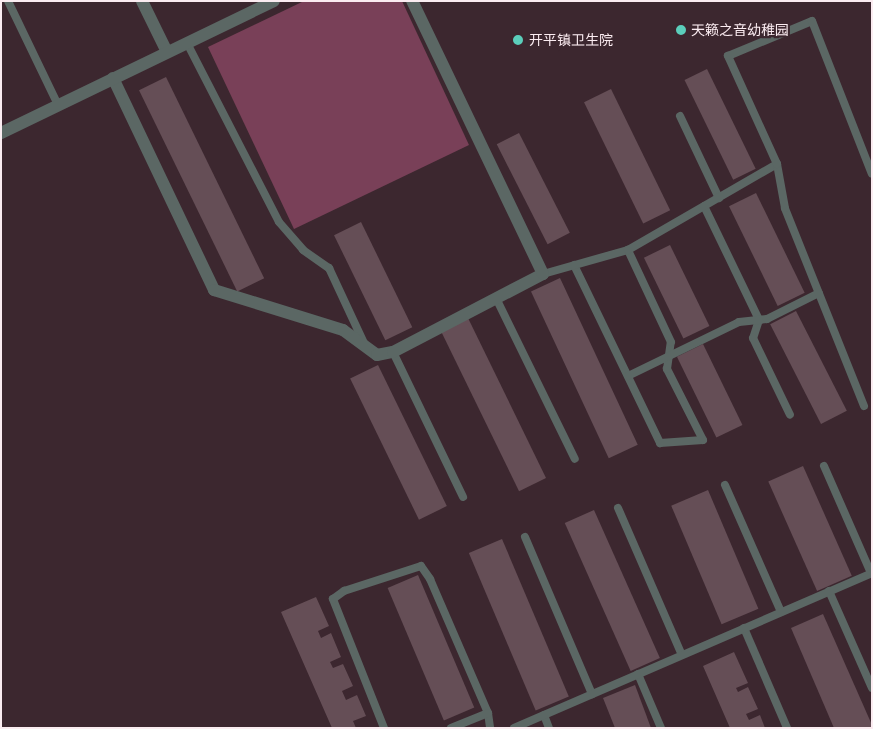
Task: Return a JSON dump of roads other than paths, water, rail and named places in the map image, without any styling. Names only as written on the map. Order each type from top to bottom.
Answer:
[{"type":"street","points":[[142,1],[167,52]]},
{"type":"street","points":[[1,133],[274,1]]},
{"type":"street","points":[[113,78],[214,290],[343,330],[377,355],[393,352],[543,274],[412,1]]},
{"type":"lane","points":[[8,1],[58,105]]},
{"type":"lane","points":[[864,406],[785,208],[777,164],[728,56],[812,21],[872,174]]},
{"type":"lane","points":[[187,43],[279,222],[303,250],[328,268],[368,350]]},
{"type":"lane","points":[[680,116],[719,198]]},
{"type":"lane","points":[[543,274],[628,250],[777,164]]},
{"type":"lane","points":[[704,206],[759,320],[752,338],[790,415]]},
{"type":"lane","points":[[574,265],[660,444],[703,440],[667,369],[671,342],[628,250]]},
{"type":"lane","points":[[628,376],[739,322],[767,319],[819,293]]},
{"type":"lane","points":[[496,298],[575,459]]},
{"type":"lane","points":[[393,352],[463,497]]},
{"type":"lane","points":[[514,728],[872,573],[824,466]]},
{"type":"lane","points":[[725,485],[780,612]]},
{"type":"lane","points":[[618,508],[682,655]]},
{"type":"lane","points":[[525,537],[592,694]]},
{"type":"lane","points":[[384,728],[333,599],[344,591],[421,566],[430,579],[488,713],[490,728]]},
{"type":"lane","points":[[829,591],[872,688]]},
{"type":"lane","points":[[744,628],[787,728]]},
{"type":"lane","points":[[638,674],[661,728]]},
{"type":"lane","points":[[451,728],[488,713]]},
{"type":"lane","points":[[544,715],[549,728]]},
{"type":"place","name":"天籁之音幼稚园","points":[[681,30]]},
{"type":"place","name":"开平镇卫生院","points":[[518,40]]}]
